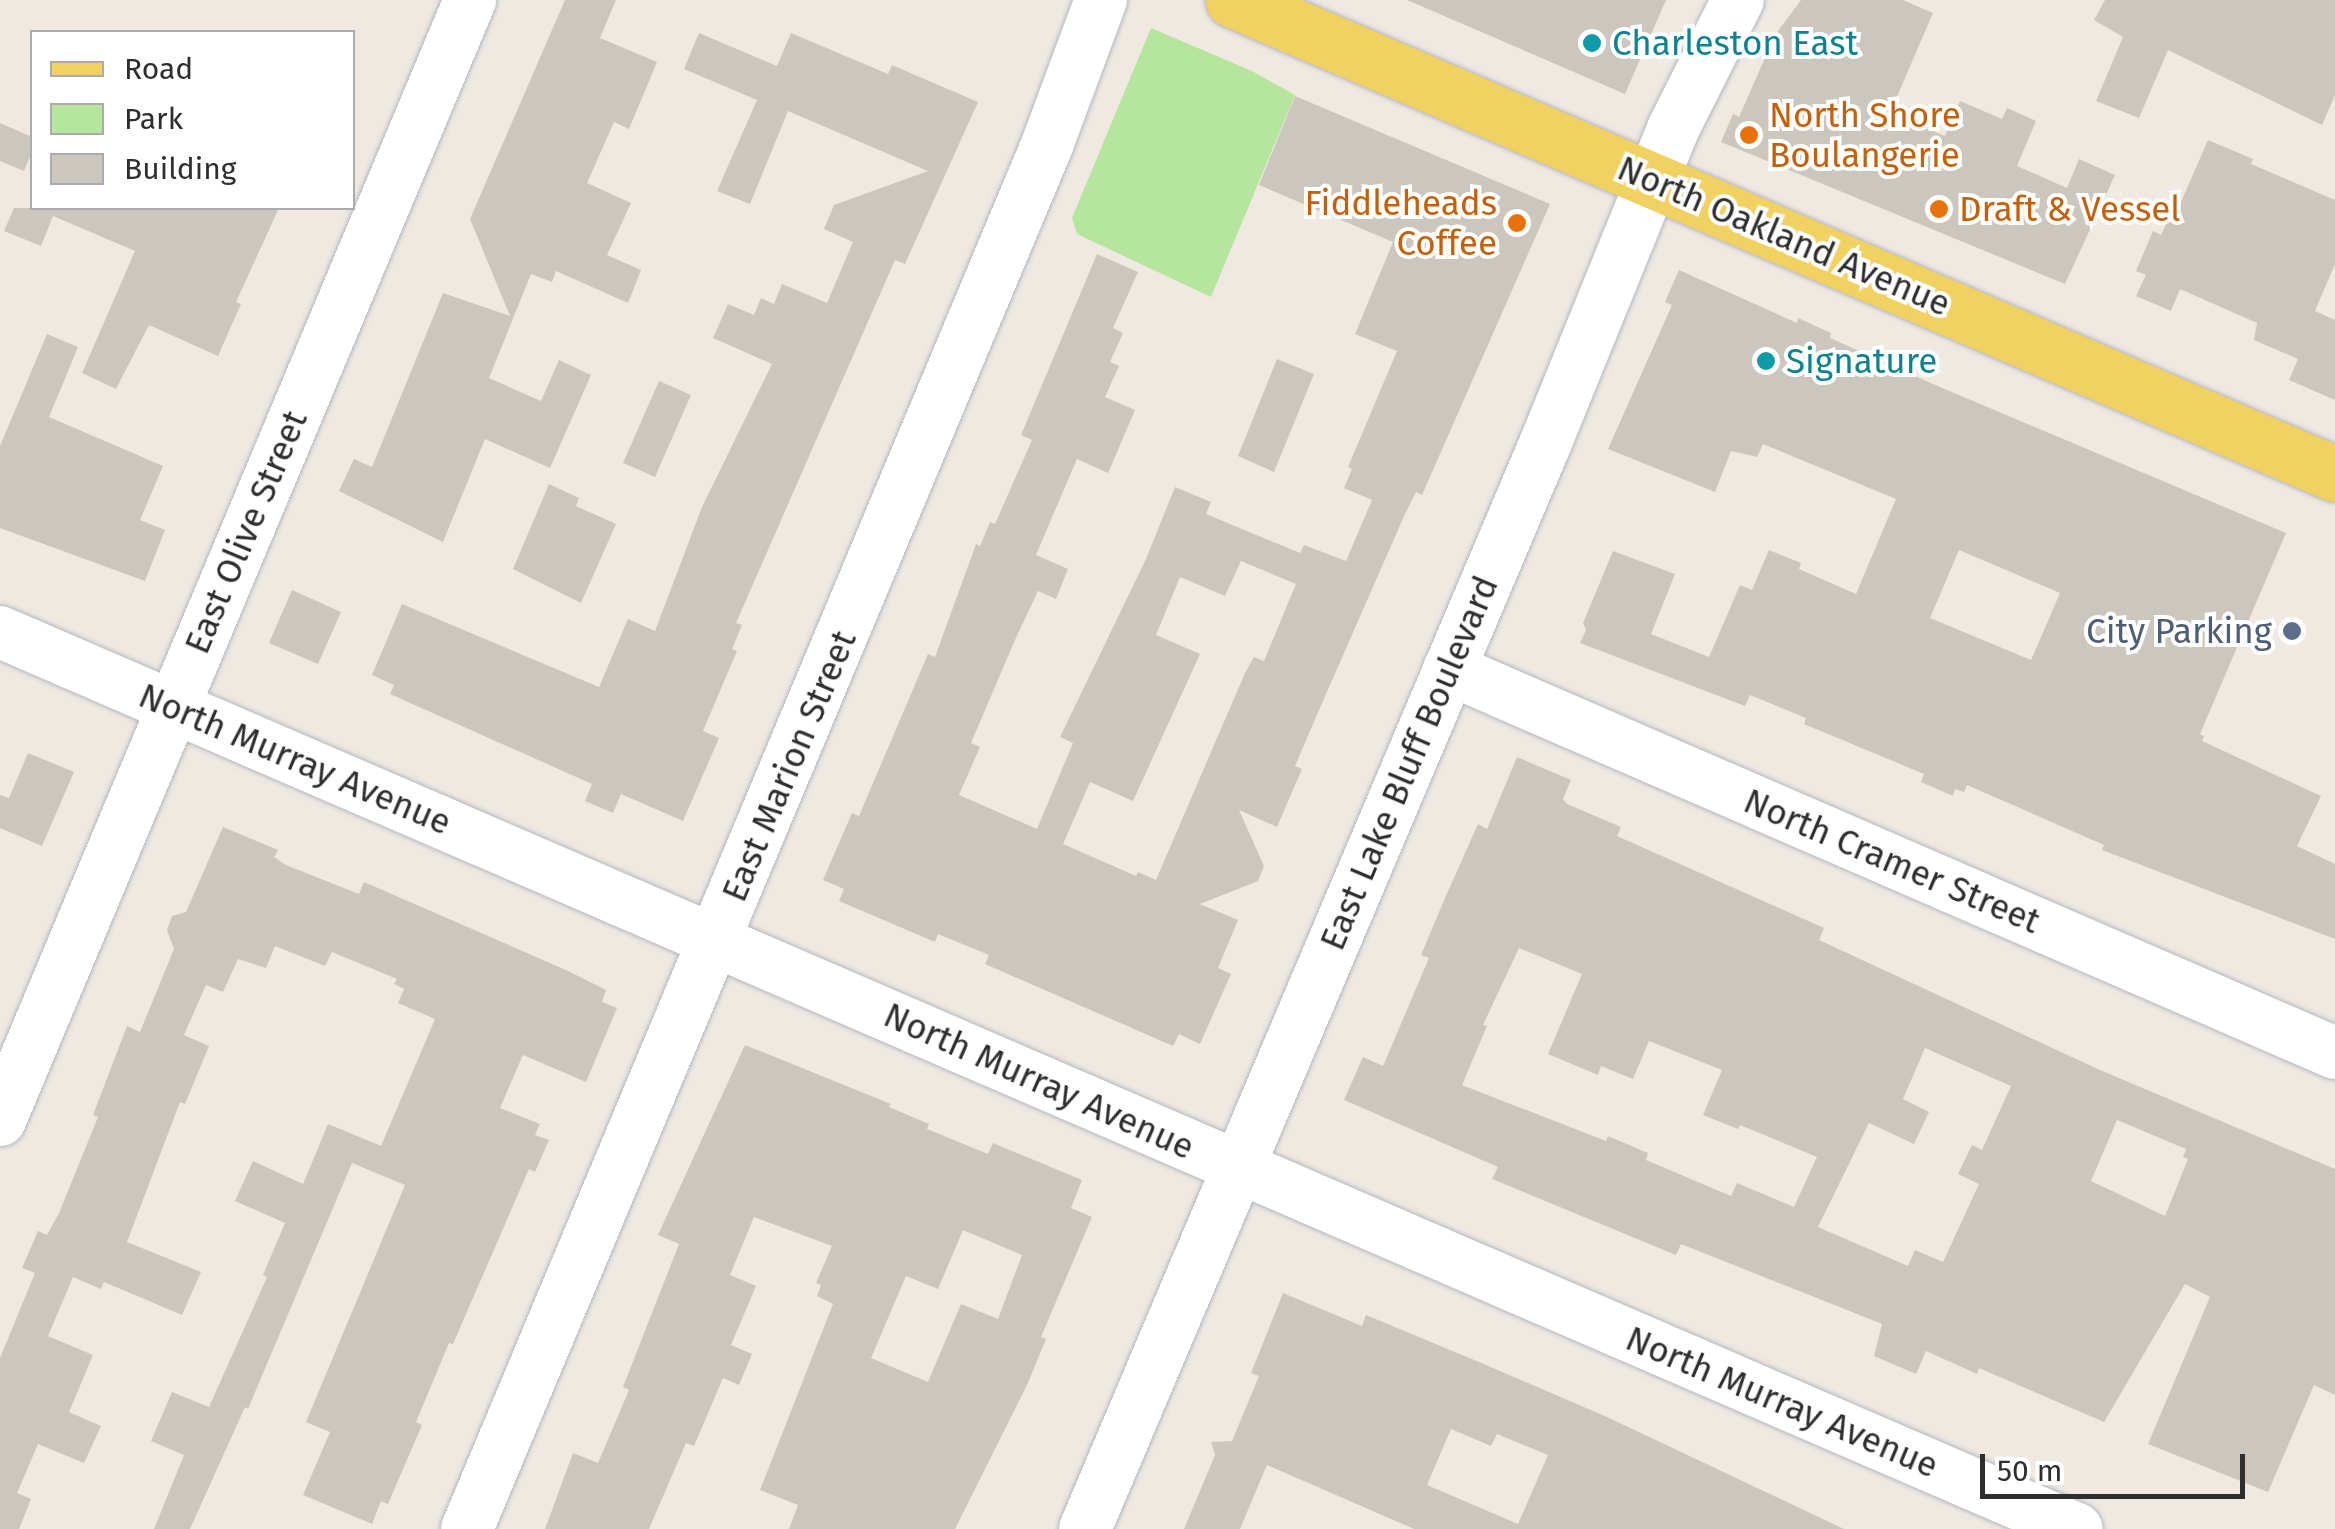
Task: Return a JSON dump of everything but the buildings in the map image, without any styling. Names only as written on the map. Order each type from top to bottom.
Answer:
[{"type":"main road","name":"North Oakland Avenue","points":[[1233,0],[2335,474]]},
{"type":"street","name":"East Olive Street","points":[[0,1120],[470,0]]},
{"type":"street","name":"East Marion Street","points":[[467,1529],[1047,145],[1101,0]]},
{"type":"street","name":"East Lake Bluff Boulevard","points":[[1085,1529],[1652,178],[1738,0]]},
{"type":"street","name":"North Murray Avenue","points":[[0,632],[2077,1529]]},
{"type":"street","name":"North Cramer Street","points":[[1449,669],[2335,1053]]},
{"type":"green space","points":[[1151,28],[1252,71],[1295,95],[1211,297],[1077,234],[1072,218]]},
{"type":"place","name":"Charleston East","points":[[1592,43]]},
{"type":"place","name":"North Shore Boulangerie","points":[[1749,135]]},
{"type":"place","name":"Draft & Vessel","points":[[1939,209]]},
{"type":"place","name":"Fiddleheads Coffee","points":[[1517,223]]},
{"type":"place","name":"Signature","points":[[1766,361]]},
{"type":"place","name":"City Parking","points":[[2292,631]]}]
